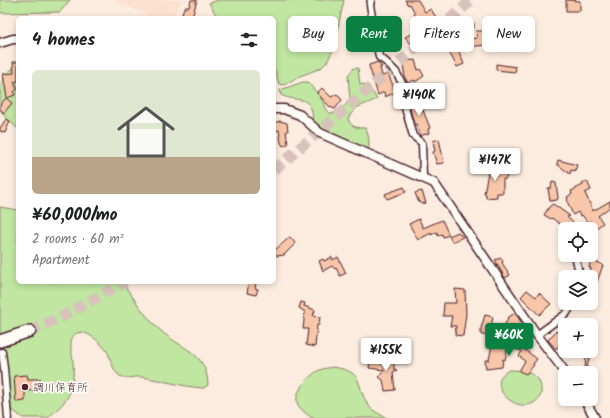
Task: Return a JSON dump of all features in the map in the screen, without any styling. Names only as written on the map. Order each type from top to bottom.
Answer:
[{"type":"highway","points":[[0,336],[29,328],[0,341]]},
{"type":"street","points":[[371,0],[370,5],[379,57],[396,72],[403,85],[402,97],[413,136],[422,143],[423,177]]},
{"type":"street","points":[[0,43],[16,39]]},
{"type":"street","points":[[276,109],[284,109],[300,115],[320,133],[434,183],[537,334],[561,366]]},
{"type":"street","points":[[537,334],[567,313],[569,310]]},
{"type":"street","points":[[2,352],[8,418]]},
{"type":"street","points":[[588,406],[594,418]]},
{"type":"shaded area","points":[[114,0],[182,0],[172,16],[147,15]]},
{"type":"green space","points":[[0,0],[70,0],[60,12],[0,13]]},
{"type":"green space","points":[[219,0],[344,0],[338,27],[338,16],[288,16],[288,52],[332,52],[327,62],[321,68],[300,76],[284,85],[279,84],[276,73],[276,16],[217,16],[209,3]]},
{"type":"green space","points":[[16,67],[16,127],[3,114],[0,104],[3,80],[7,73]]},
{"type":"green space","points":[[354,68],[358,68],[360,84],[368,85],[377,99],[356,108],[348,118],[350,123],[354,126],[365,128],[369,139],[368,150],[332,140],[313,122],[310,106],[307,103],[281,95],[280,90],[303,82],[308,82],[322,100],[326,110],[333,113],[340,110],[350,100],[348,75]]},
{"type":"green space","points":[[0,207],[16,210],[16,284],[123,284],[155,325],[198,358],[203,365],[208,385],[204,388],[141,377],[128,378],[120,376],[112,366],[108,353],[97,340],[86,333],[80,332],[72,338],[71,341],[73,381],[67,398],[48,418],[23,418],[11,409],[4,390],[6,365],[0,343]]},
{"type":"green space","points":[[333,367],[351,372],[358,380],[369,406],[387,418],[312,418],[302,410],[298,405],[297,400],[303,384],[316,372]]},
{"type":"green space","points":[[510,370],[526,372],[538,379],[541,393],[540,397],[535,402],[527,405],[518,404],[510,401],[504,395],[500,388],[499,381],[502,375]]},
{"type":"building","points":[[191,0],[197,0],[193,16],[182,16],[185,7],[189,7]]},
{"type":"building","points":[[405,0],[418,0],[425,12],[431,9],[435,16],[415,16],[410,4],[408,5]]},
{"type":"building","points":[[566,0],[580,1],[580,11],[566,11]]},
{"type":"building","points":[[476,31],[482,31],[482,45],[474,46],[474,38],[477,38]]},
{"type":"building","points":[[410,34],[410,43],[405,37]]},
{"type":"building","points":[[449,52],[459,52],[464,64],[457,67]]},
{"type":"building","points":[[415,60],[418,70],[420,69],[424,76],[415,82],[414,80],[408,83],[405,78],[403,64],[406,61]]},
{"type":"building","points":[[13,62],[16,62],[16,82],[14,82],[16,87],[14,92],[15,95],[7,98],[3,74],[14,73]]},
{"type":"building","points":[[378,62],[382,67],[380,67],[382,76],[388,74],[396,92],[385,97],[384,92],[378,95],[369,66]]},
{"type":"building","points":[[496,64],[516,67],[515,72],[496,70]]},
{"type":"building","points":[[322,88],[331,97],[337,94],[342,100],[335,109],[330,107],[317,93]]},
{"type":"building","points":[[411,94],[413,103],[417,101],[419,106],[421,105],[430,128],[428,129],[429,133],[420,136],[416,124],[414,124],[407,97],[407,95]]},
{"type":"building","points":[[6,98],[12,103],[4,113],[0,109],[0,105]]},
{"type":"building","points":[[6,119],[10,121],[5,133],[0,131],[0,128]]},
{"type":"building","points":[[280,121],[287,123],[288,131],[286,132],[288,144],[283,146],[281,143],[279,130],[276,131],[276,122]]},
{"type":"building","points":[[439,139],[444,163],[437,164],[433,152],[435,151],[433,141]]},
{"type":"building","points":[[558,160],[577,165],[575,171],[571,170],[570,174],[557,164]]},
{"type":"building","points":[[489,166],[508,170],[506,179],[503,179],[503,193],[497,193],[497,197],[486,198],[486,194],[484,194]]},
{"type":"building","points":[[587,181],[591,190],[585,193],[593,211],[610,201],[610,207],[598,216],[603,223],[598,227],[598,222],[587,222],[582,215],[580,216],[578,212],[573,215],[567,201],[567,197],[572,194],[571,191],[583,185],[582,183]]},
{"type":"building","points":[[552,182],[556,183],[558,198],[557,200],[550,201],[548,188],[551,188]]},
{"type":"building","points":[[404,187],[406,192],[387,199],[385,194]]},
{"type":"building","points":[[422,191],[426,203],[421,204],[421,202],[419,203],[415,193]]},
{"type":"building","points":[[553,204],[570,216],[567,217],[573,222],[558,223],[552,218],[551,219],[544,215]]},
{"type":"building","points":[[419,219],[423,228],[442,220],[449,235],[443,237],[442,234],[438,236],[437,232],[431,235],[431,233],[418,240],[409,224]]},
{"type":"building","points":[[458,232],[463,237],[452,242],[449,236]]},
{"type":"building","points":[[290,237],[295,243],[284,255],[277,256],[276,249]]},
{"type":"building","points":[[332,257],[333,260],[338,257],[346,273],[340,276],[336,268],[335,269],[332,266],[323,271],[319,261],[323,259],[324,261]]},
{"type":"building","points":[[501,258],[502,263],[510,275],[505,278],[495,260]]},
{"type":"building","points":[[590,262],[597,262],[603,265],[598,279],[598,270],[591,270],[591,268],[589,268]]},
{"type":"building","points":[[249,284],[256,284],[255,288],[258,289],[256,295],[247,293]]},
{"type":"building","points":[[455,289],[465,290],[466,314],[463,336],[455,335],[456,326],[450,326],[452,316],[443,316],[444,303],[456,303]]},
{"type":"building","points":[[527,290],[536,297],[539,293],[551,304],[539,315],[521,297]]},
{"type":"building","points":[[301,302],[305,303],[304,306],[315,310],[313,316],[320,317],[319,325],[317,325],[315,347],[306,345],[308,329],[303,329],[305,312],[299,308]]},
{"type":"building","points":[[515,313],[526,329],[520,334],[516,334],[513,330],[511,332],[505,323],[508,320],[507,318]]},
{"type":"building","points":[[485,315],[493,317],[491,335],[481,335],[481,328]]},
{"type":"building","points":[[556,331],[558,333],[558,347],[556,349],[548,340]]},
{"type":"building","points":[[502,342],[516,345],[513,342],[520,343],[520,346],[537,359],[526,374],[519,371],[525,361],[519,356],[522,351],[508,347],[505,360],[503,359],[502,367],[486,369],[485,360],[489,360],[492,345],[503,347],[501,346]]},
{"type":"building","points":[[387,356],[394,356],[394,369],[397,370],[393,372],[395,390],[385,391],[383,380],[379,377],[384,370],[369,368],[370,361],[377,361],[386,366]]},
{"type":"building","points":[[586,358],[589,358],[587,366],[585,366]]},
{"type":"building","points":[[27,375],[28,379],[41,379],[42,389],[25,391],[25,401],[16,402],[14,376]]},
{"type":"tunnel","points":[[276,168],[472,0]]},
{"type":"tunnel","points":[[30,331],[63,316],[121,284]]},
{"type":"place","name":"調川保育所","points":[[25,387]]}]
